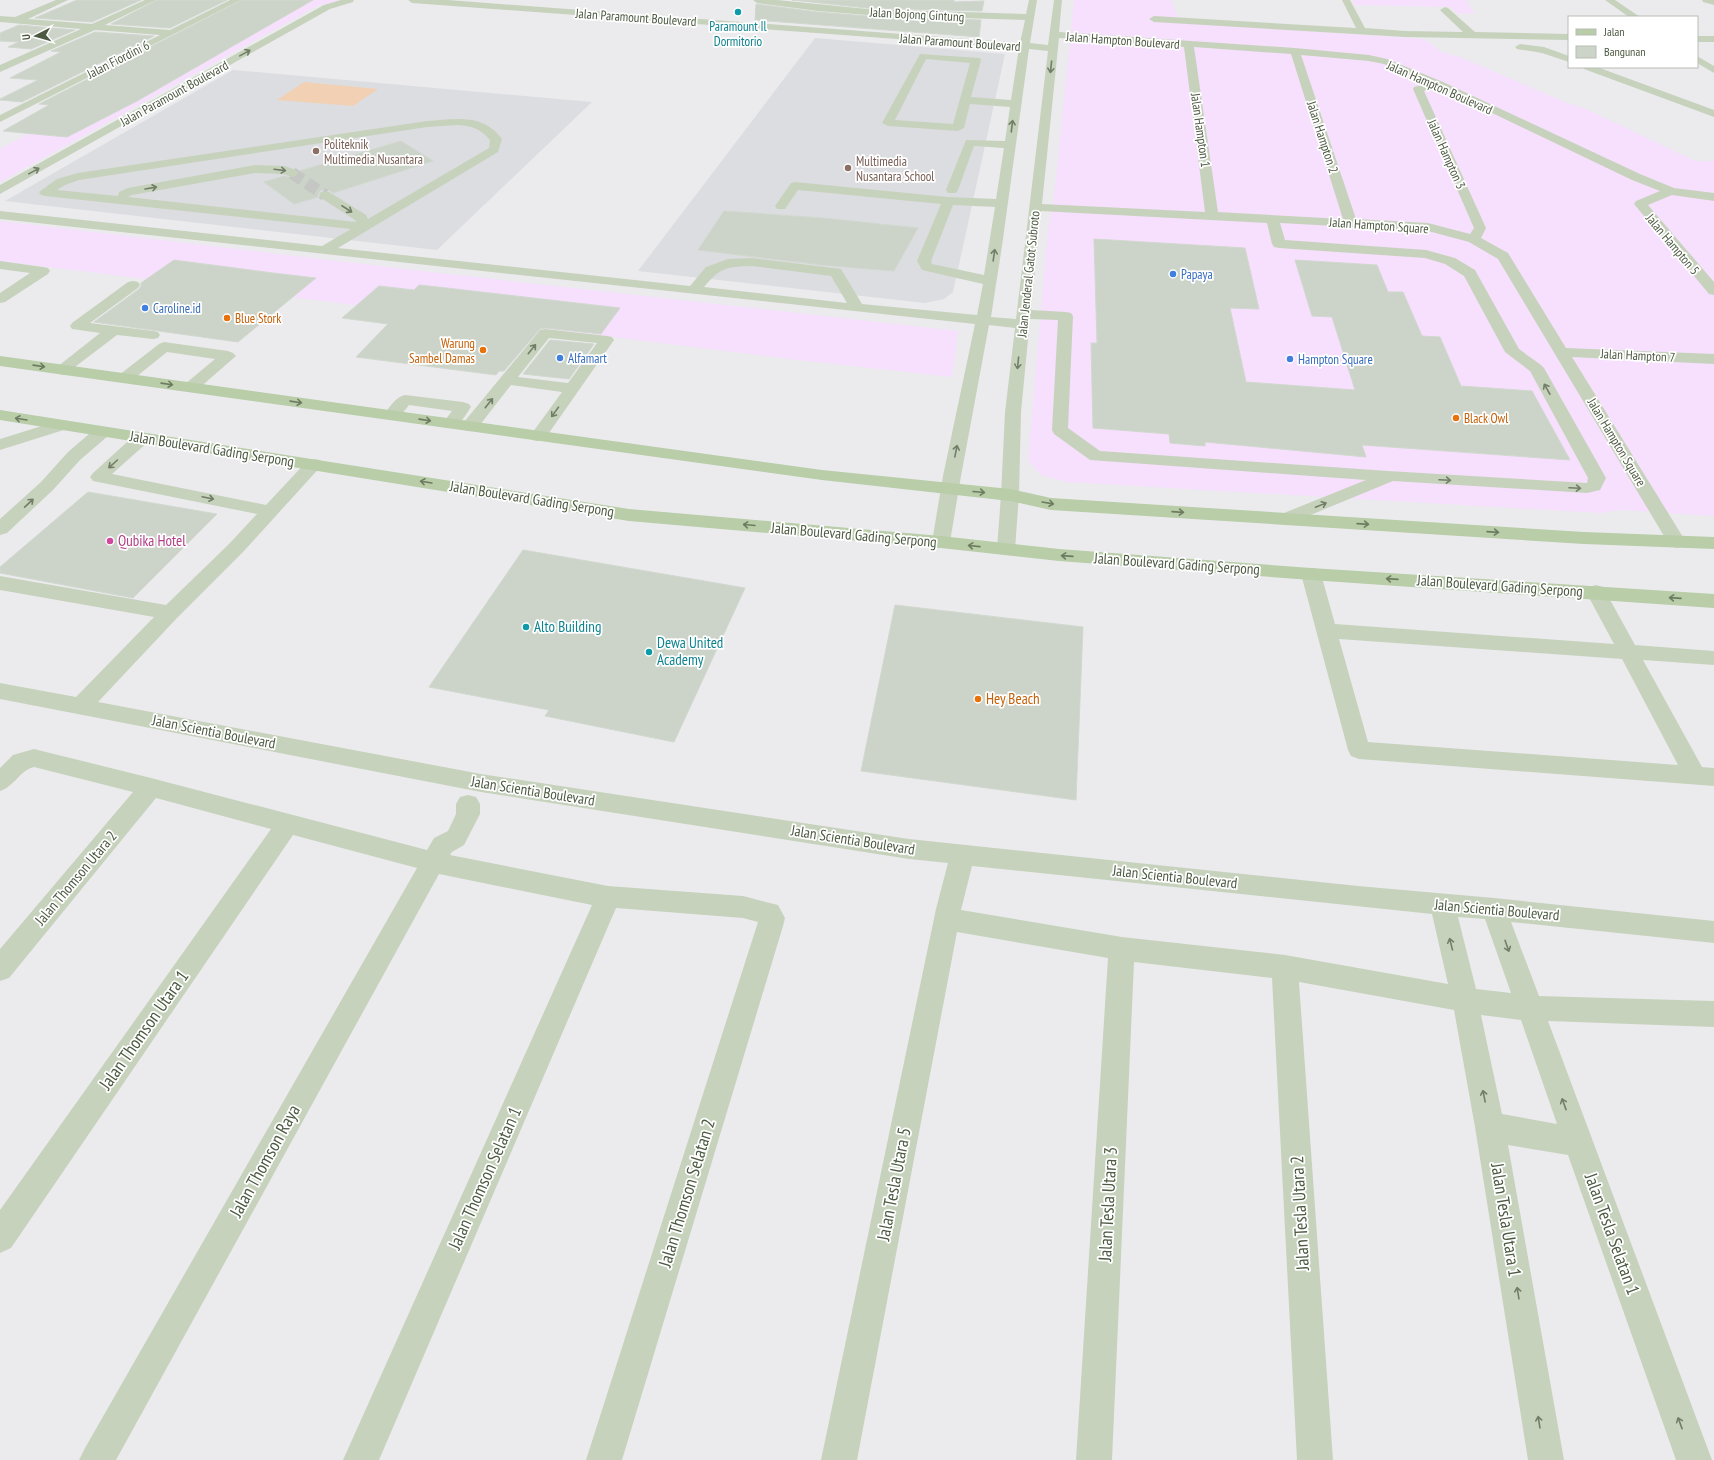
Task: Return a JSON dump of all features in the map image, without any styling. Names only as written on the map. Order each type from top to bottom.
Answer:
[{"type":"main road","points":[[0,361],[822,475],[1010,495],[1051,504],[1584,538],[1714,543]]},
{"type":"main road","name":"Jalan Boulevard Gading Serpong","points":[[0,416],[314,464],[629,515],[941,542],[1059,555],[1311,574],[1714,601]]},
{"type":"street","points":[[0,27],[64,0]]},
{"type":"street","points":[[0,69],[152,0]]},
{"type":"street","name":"Jalan Fiordini 6","points":[[0,119],[237,0]]},
{"type":"street","name":"Jalan Paramount Boulevard","points":[[0,190],[327,7],[350,0]]},
{"type":"street","name":"Jalan Paramount Boulevard","points":[[412,0],[1026,47],[1053,42]]},
{"type":"street","points":[[483,0],[945,34],[960,36],[975,43]]},
{"type":"street","name":"Jalan Bojong Gintung","points":[[757,0],[825,9],[971,16],[1030,17]]},
{"type":"street","points":[[801,0],[910,7],[926,6]]},
{"type":"street","points":[[941,542],[949,489],[990,281],[1015,104],[1033,0]]},
{"type":"street","name":"Jalan Jenderal Gatot Subroto","points":[[1006,549],[1010,495],[1013,412],[1058,0]]},
{"type":"street","points":[[1346,0],[1362,31]]},
{"type":"street","points":[[1609,0],[1633,16]]},
{"type":"street","points":[[1706,0],[1714,2]]},
{"type":"street","points":[[968,6],[971,16]]},
{"type":"street","points":[[1152,6],[1155,31],[1362,31],[1471,40],[1568,37]]},
{"type":"street","points":[[1445,10],[1471,40],[1496,46]]},
{"type":"street","points":[[0,19],[189,35]]},
{"type":"street","name":"Jalan Hampton Boulevard","points":[[1053,42],[1155,31],[1189,44],[1295,51],[1369,58],[1387,62],[1439,84],[1636,177],[1671,191],[1714,197]]},
{"type":"street","points":[[1698,39],[1714,40]]},
{"type":"street","name":"Jalan Hampton 1","points":[[1189,44],[1212,216]]},
{"type":"street","points":[[1510,46],[1544,50],[1568,59]]},
{"type":"street","name":"Jalan Hampton 2","points":[[1295,51],[1351,223]]},
{"type":"street","points":[[923,56],[976,60],[966,100],[958,128],[888,123],[923,56]]},
{"type":"street","points":[[1698,60],[1714,70]]},
{"type":"street","points":[[1591,68],[1714,114]]},
{"type":"street","name":"Jalan Hampton 3","points":[[1439,84],[1418,89],[1480,228],[1474,239]]},
{"type":"street","points":[[966,100],[1015,104]]},
{"type":"street","points":[[325,250],[364,227],[494,150],[496,139],[486,129],[472,124],[452,122],[427,124],[78,177],[61,182],[45,192],[364,227]]},
{"type":"street","points":[[990,281],[927,267],[924,261],[970,142],[1010,145]]},
{"type":"street","points":[[115,200],[128,192],[255,169],[280,170],[292,173]]},
{"type":"street","points":[[781,206],[795,186],[950,196],[1001,203]]},
{"type":"street","name":"Jalan Hampton 5","points":[[1671,191],[1640,204],[1714,291]]},
{"type":"street","points":[[325,195],[361,218],[364,227]]},
{"type":"street","name":"Jalan Hampton Square","points":[[1036,207],[1428,227],[1474,239],[1503,256],[1677,542]]},
{"type":"street","points":[[0,215],[857,308],[982,320],[1066,316],[1060,430],[1096,456],[1587,488],[1594,486],[1597,478],[1536,368],[1512,352],[1470,273],[1450,261],[1426,254],[1279,244],[1272,219]]},
{"type":"street","points":[[694,290],[710,270],[728,263],[752,262],[836,272],[857,308]]},
{"type":"street","points":[[0,265],[43,271],[0,299]]},
{"type":"street","points":[[133,285],[78,326],[153,335]]},
{"type":"street","points":[[62,370],[114,330]]},
{"type":"street","points":[[470,426],[545,333],[607,340],[538,436]]},
{"type":"street","points":[[125,378],[164,347],[228,356],[191,387]]},
{"type":"street","name":"Jalan Hampton 7","points":[[1561,352],[1714,358]]},
{"type":"street","points":[[507,380],[572,388]]},
{"type":"street","points":[[0,446],[61,425]]},
{"type":"street","points":[[0,529],[47,486],[74,456],[102,432]]},
{"type":"street","points":[[142,438],[99,477],[270,511]]},
{"type":"street","points":[[81,706],[236,548],[314,464]]},
{"type":"street","points":[[1285,519],[1391,476]]},
{"type":"street","points":[[1311,574],[1359,750],[1704,776]]},
{"type":"street","points":[[0,582],[170,614]]},
{"type":"street","points":[[1596,592],[1629,652],[1704,776]]},
{"type":"street","points":[[1326,631],[1714,658]]},
{"type":"street","name":"Jalan Scientia Boulevard","points":[[0,692],[81,706],[481,783],[909,849],[1714,932]]},
{"type":"street","points":[[0,782],[16,764],[28,758],[34,758],[288,823],[438,854],[608,897]]},
{"type":"street","points":[[438,854],[456,838],[468,814],[468,804],[481,783]]},
{"type":"street","name":"Jalan Thomson Utara 2","points":[[0,969],[151,787]]},
{"type":"street","name":"Jalan Thomson Utara 1","points":[[0,1237],[288,823]]},
{"type":"street","name":"Jalan Thomson Raya","points":[[97,1460],[438,854]]},
{"type":"street","name":"Jalan Tesla Utara 5","points":[[839,1460],[948,914],[962,855]]},
{"type":"street","name":"Jalan Thomson Selatan 2","points":[[604,1460],[772,918],[769,913],[743,907],[608,897]]},
{"type":"street","name":"Jalan Thomson Selatan 1","points":[[361,1460],[608,897]]},
{"type":"street","name":"Jalan Tesla Utara 1","points":[[1442,905],[1463,991],[1490,1127],[1546,1460]]},
{"type":"street","name":"Jalan Tesla Selatan 1","points":[[1494,909],[1694,1460]]},
{"type":"street","points":[[948,914],[1122,949],[1285,967],[1463,991],[1529,1008],[1714,1014]]},
{"type":"street","name":"Jalan Tesla Utara 3","points":[[1094,1460],[1122,949]]},
{"type":"street","name":"Jalan Tesla Utara 2","points":[[1285,967],[1315,1460]]},
{"type":"street","points":[[1490,1127],[1578,1142]]},
{"type":"shaded area","points":[[281,0],[340,0],[317,6],[0,182],[0,149]]},
{"type":"shaded area","points":[[1074,0],[1171,0],[1178,18],[1175,22],[1424,39],[1442,52],[1460,57],[1567,103],[1584,108],[1695,161],[1714,161],[1714,516],[1620,510],[1601,513],[1067,482],[1041,475],[1028,460],[1048,230],[1054,197]]},
{"type":"shaded area","points":[[1353,0],[1466,0],[1475,14],[1456,13],[1451,7],[1354,5]]},
{"type":"shaded area","name":"Multimedia Nusantara School","points":[[815,38],[1005,54],[953,292],[944,299],[925,303],[638,271]]},
{"type":"shaded area","name":"Politeknik Multimedia Nusantara","points":[[233,70],[592,102],[437,250],[5,201]]},
{"type":"shaded area","points":[[304,82],[378,89],[353,106],[277,100]]},
{"type":"shaded area","points":[[0,221],[422,271],[958,331],[952,377],[798,360],[0,261]]},
{"type":"building","points":[[77,0],[141,0],[92,22],[35,18]]},
{"type":"building","points":[[157,0],[227,0],[170,28],[111,24]]},
{"type":"building","points":[[242,0],[313,0],[137,101],[67,137],[3,131],[49,105],[39,104]]},
{"type":"building","points":[[792,0],[984,1],[982,11],[867,8]]},
{"type":"building","points":[[756,4],[818,12],[867,16],[981,20],[979,37],[755,20]]},
{"type":"building","points":[[19,25],[75,30],[31,49],[8,47],[19,42],[0,41],[0,33]]},
{"type":"building","points":[[95,32],[154,36],[22,102],[0,100],[38,80],[10,78],[61,52],[51,51]]},
{"type":"building","points":[[401,141],[433,161],[333,193],[329,190],[321,190],[318,197],[294,204],[264,182],[284,176],[292,178],[296,177],[299,174],[299,171]]},
{"type":"building","points":[[724,211],[822,218],[918,228],[894,271],[822,265],[698,250]]},
{"type":"building","points":[[1094,239],[1245,248],[1259,309],[1230,308],[1246,382],[1355,390],[1332,317],[1312,316],[1295,260],[1377,265],[1388,292],[1403,292],[1422,336],[1440,337],[1461,386],[1532,391],[1570,460],[1362,445],[1366,457],[1205,442],[1205,446],[1170,443],[1169,434],[1093,428],[1091,343],[1097,343]]},
{"type":"building","points":[[174,260],[316,278],[238,342],[94,322],[139,289],[141,283]]},
{"type":"building","points":[[419,285],[620,308],[601,334],[545,328],[540,329],[504,371],[499,371],[496,375],[356,357],[388,324],[342,318],[379,286],[414,290]]},
{"type":"building","name":"Alfamart","points":[[550,340],[594,344],[569,379],[523,374]]},
{"type":"building","name":"Qubika Hotel","points":[[88,492],[217,514],[133,598],[0,573],[0,567]]},
{"type":"building","points":[[523,550],[745,588],[674,742],[545,716],[549,710],[429,687]]},
{"type":"building","name":"Hey Beach","points":[[895,605],[1083,627],[1076,800],[861,771]]},
{"type":"tunnel","points":[[292,173],[325,195]]},
{"type":"place","name":"Paramount Il Dormitorio","points":[[738,12]]},
{"type":"place","name":"Politeknik Multimedia Nusantara","points":[[316,151]]},
{"type":"place","name":"Multimedia Nusantara School","points":[[848,168]]},
{"type":"place","name":"Papaya","points":[[1173,274]]},
{"type":"place","name":"Caroline.id","points":[[145,308]]},
{"type":"place","name":"Blue Stork","points":[[227,318]]},
{"type":"place","name":"Warung Sambel Damas","points":[[483,350]]},
{"type":"place","name":"Alfamart","points":[[560,358]]},
{"type":"place","name":"Hampton Square","points":[[1290,359]]},
{"type":"place","name":"Black Owl","points":[[1456,418]]},
{"type":"place","name":"Qubika Hotel","points":[[110,541]]},
{"type":"place","name":"Alto Building","points":[[526,627]]},
{"type":"place","name":"Dewa United Academy","points":[[649,652]]},
{"type":"place","name":"Hey Beach","points":[[978,699]]}]
